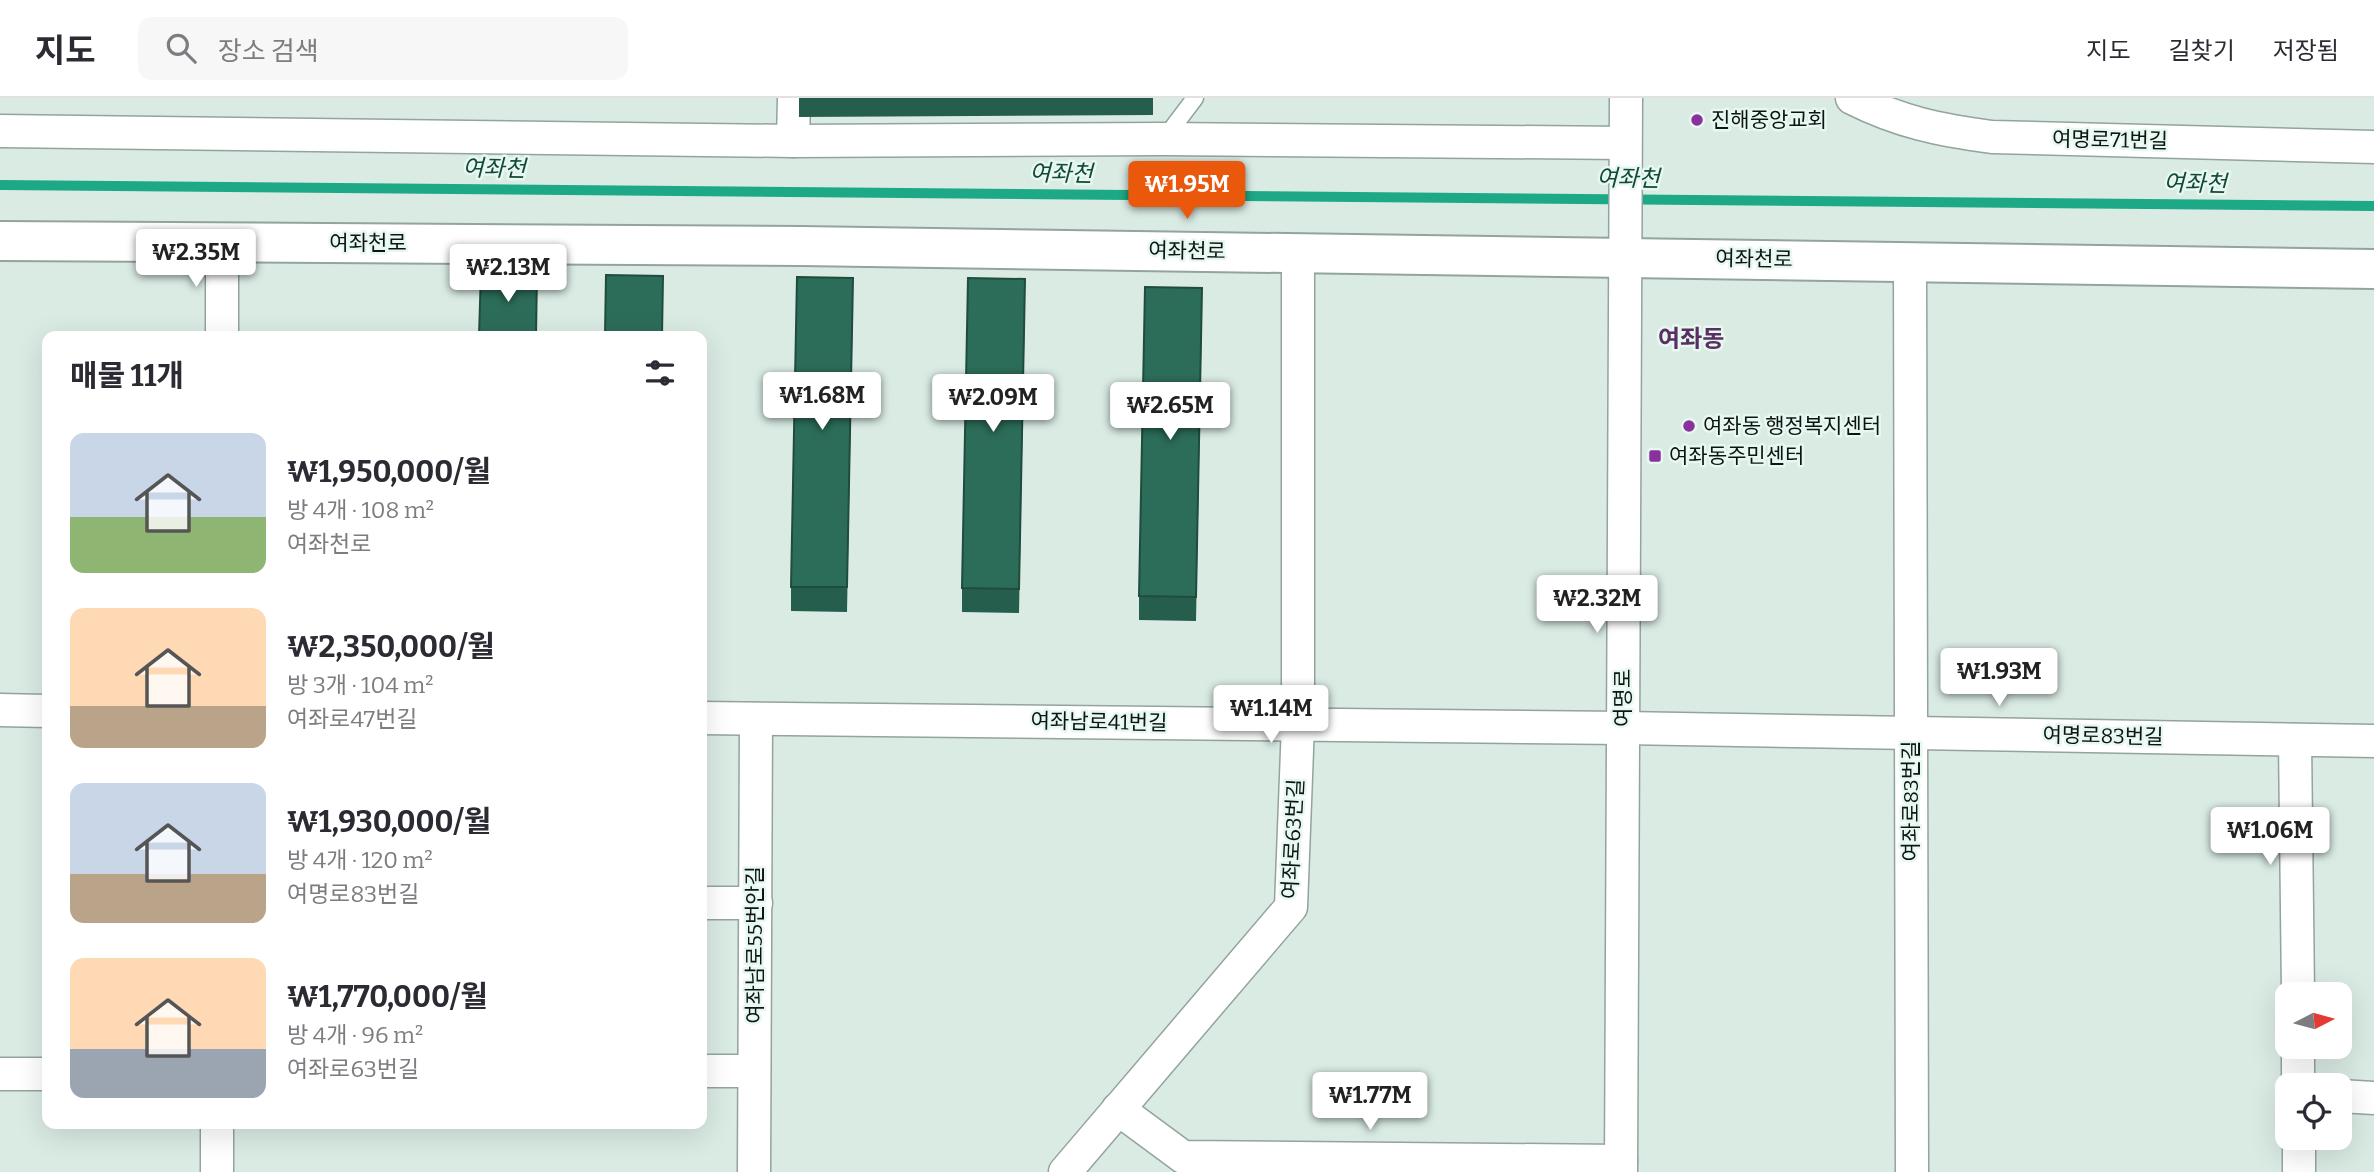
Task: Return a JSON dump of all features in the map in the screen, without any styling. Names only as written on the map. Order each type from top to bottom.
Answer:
[{"type":"street","points":[[793,141],[794,98]]},
{"type":"street","name":"여명로","points":[[1621,1167],[1626,98]]},
{"type":"street","name":"여명로71번길","points":[[1852,98],[1909,122],[1992,137],[2374,147]]},
{"type":"street","points":[[0,131],[793,141],[1164,139],[1625,143]]},
{"type":"street","name":"여좌천로","points":[[0,240],[787,246],[2374,269]]},
{"type":"street","points":[[222,242],[222,331]]},
{"type":"street","name":"여좌로63번길","points":[[1065,1172],[1291,906],[1298,724],[1298,253]]},
{"type":"street","name":"여좌로83번길","points":[[1910,261],[1912,1172]]},
{"type":"street","points":[[0,710],[42,711]]},
{"type":"street","name":"여좌남로41번길","points":[[707,718],[1623,728]]},
{"type":"street","name":"여좌남로55번안길","points":[[754,1172],[757,719]]},
{"type":"street","name":"여명로83번길","points":[[1623,728],[2374,741]]},
{"type":"street","points":[[2295,740],[2298,982]]},
{"type":"street","points":[[707,903],[756,903]]},
{"type":"street","points":[[707,1071],[754,1071]]},
{"type":"street","points":[[0,1074],[42,1074]]},
{"type":"street","points":[[2352,1097],[2374,1098]]},
{"type":"street","points":[[1118,1110],[1183,1157],[1621,1167]]},
{"type":"street","points":[[217,1172],[218,1129]]},
{"type":"street","points":[[2299,1150],[2299,1172]]},
{"type":"lane","points":[[1164,139],[1195,98]]},
{"type":"building","points":[[481,271],[537,273],[536,331],[479,331]]},
{"type":"building","points":[[606,275],[663,276],[662,331],[605,331]]},
{"type":"building","points":[[797,277],[853,278],[847,587],[791,587]]},
{"type":"building","points":[[968,278],[1025,279],[1019,589],[962,588]]},
{"type":"building","points":[[1145,287],[1202,288],[1196,597],[1139,596]]},
{"type":"waterway","name":"여좌천","points":[[0,185],[2374,206]]},
{"type":"place","name":"진해중앙교회","points":[[1697,120]]},
{"type":"place","name":"여좌동 행정복지센터","points":[[1689,426]]},
{"type":"place","name":"여좌동주민센터","points":[[1655,456]]},
{"type":"district","name":"여좌동","points":[[1691,339]]}]
